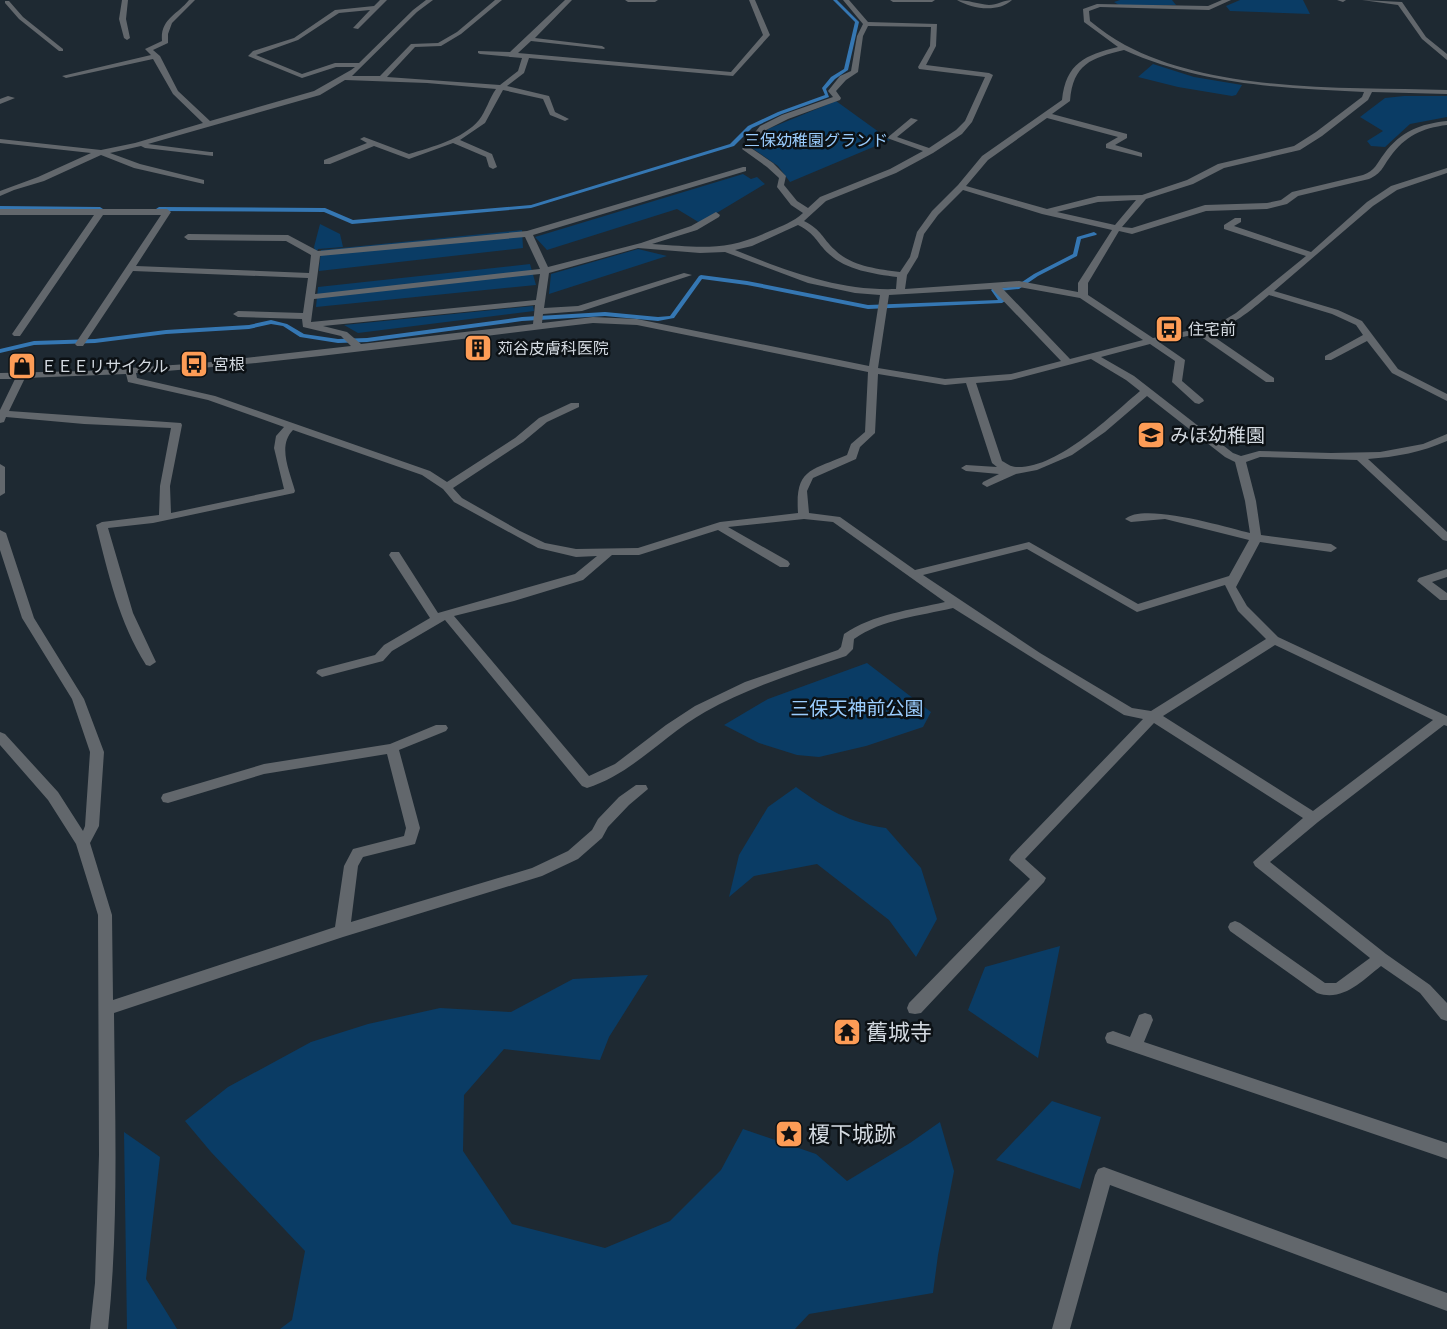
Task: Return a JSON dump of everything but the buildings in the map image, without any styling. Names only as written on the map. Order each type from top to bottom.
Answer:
[{"type":"street","points":[[3,3],[19,0]]},
{"type":"street","points":[[125,0],[123,10],[124,31],[128,38]]},
{"type":"street","points":[[192,0],[188,6],[174,14],[164,34],[166,42],[149,49],[160,60],[170,86],[187,108],[208,124]]},
{"type":"street","points":[[356,28],[384,0]]},
{"type":"street","points":[[0,194],[11,188],[41,179],[101,152],[136,145],[317,93],[361,65],[415,10],[430,0]]},
{"type":"street","points":[[382,78],[413,45],[439,45],[459,33],[499,0]]},
{"type":"street","points":[[512,54],[530,40],[569,0]]},
{"type":"street","points":[[628,0],[655,0]]},
{"type":"street","points":[[480,52],[733,74],[767,35],[752,0]]},
{"type":"street","points":[[638,245],[700,250],[726,249],[749,244],[775,235],[798,222],[823,199],[894,171],[930,152],[959,132],[968,122],[989,74],[922,67],[933,46],[935,25],[866,24],[846,0]]},
{"type":"street","points":[[893,0],[932,0]]},
{"type":"street","points":[[960,0],[990,8],[1003,6],[1009,0]]},
{"type":"street","points":[[1110,0],[1085,10],[1087,22],[1125,48],[1196,73],[1263,85],[1447,92]]},
{"type":"street","points":[[1178,0],[1194,8]]},
{"type":"street","points":[[1098,5],[1209,8],[1228,0]]},
{"type":"street","points":[[1365,0],[1400,3],[1424,38],[1447,58]]},
{"type":"street","points":[[3,3],[61,50]]},
{"type":"street","points":[[361,65],[335,65],[302,76],[252,56],[255,52],[296,40],[337,11],[374,8]]},
{"type":"street","points":[[808,212],[794,203],[780,185],[783,178],[770,165],[746,150],[763,128],[786,117],[838,98],[832,91],[836,84],[854,72],[860,36],[866,24]]},
{"type":"street","points":[[530,40],[602,48]]},
{"type":"street","points":[[900,292],[902,275],[914,257],[920,234],[935,212],[961,187],[985,158],[1066,101],[1066,85],[1078,64],[1105,52],[1125,48]]},
{"type":"street","points":[[66,76],[156,56]]},
{"type":"street","points":[[364,139],[409,157],[453,140],[481,123],[501,88],[514,80],[525,67],[526,56]]},
{"type":"street","points":[[343,78],[382,78],[501,88],[534,93],[546,98],[548,110],[553,115],[565,119]]},
{"type":"street","points":[[1045,212],[1098,199],[1142,197],[1190,182],[1221,166],[1297,148],[1327,128],[1365,98],[1369,90]]},
{"type":"street","points":[[0,102],[11,98]]},
{"type":"street","points":[[1045,115],[1124,136],[1109,146],[1139,155]]},
{"type":"street","points":[[914,120],[891,138],[930,152]]},
{"type":"street","points":[[961,187],[1045,212],[1132,231],[1205,208],[1267,206],[1284,202],[1295,194],[1370,176],[1376,173],[1381,161],[1390,151],[1416,128],[1447,123]]},
{"type":"street","points":[[453,140],[489,156],[493,167]]},
{"type":"street","points":[[0,141],[101,152],[138,166],[201,182]]},
{"type":"street","points":[[327,162],[374,143]]},
{"type":"street","points":[[136,145],[210,154]]},
{"type":"street","points":[[188,237],[288,238],[316,254],[528,234],[744,169]]},
{"type":"street","points":[[0,376],[202,366],[360,349],[593,320],[637,322],[873,371],[937,381],[970,381],[1011,377],[1068,364],[1151,341],[1219,327],[1268,292],[1370,204],[1394,188],[1447,170]]},
{"type":"street","points":[[1370,176],[1394,188]]},
{"type":"street","points":[[1083,296],[1083,283],[1124,217],[1142,197]]},
{"type":"street","points":[[0,212],[167,212],[80,344]]},
{"type":"street","points":[[17,334],[100,212]]},
{"type":"street","points":[[309,297],[545,271],[694,228],[716,216]]},
{"type":"street","points":[[1227,227],[1238,220]]},
{"type":"street","points":[[798,222],[812,229],[822,238],[831,252],[850,264],[872,272],[902,275]]},
{"type":"street","points":[[1217,224],[1313,254]]},
{"type":"street","points":[[528,234],[545,271],[537,326]]},
{"type":"street","points":[[726,249],[770,267],[846,289],[885,293],[1019,284],[1083,296],[1180,360],[1177,382],[1199,401]]},
{"type":"street","points":[[307,321],[316,254]]},
{"type":"street","points":[[129,268],[312,276]]},
{"type":"street","points":[[238,314],[307,321],[539,307],[578,309],[687,275]]},
{"type":"street","points":[[995,286],[1068,364]]},
{"type":"street","points":[[1268,292],[1335,312],[1359,323],[1395,371],[1447,398]]},
{"type":"street","points":[[804,516],[802,490],[809,476],[852,457],[855,446],[870,433],[873,371],[885,293]]},
{"type":"street","points":[[307,321],[344,334],[360,349]]},
{"type":"street","points":[[1199,331],[1270,380]]},
{"type":"street","points":[[1328,358],[1369,336]]},
{"type":"street","points":[[1094,357],[1130,378],[1229,455],[1240,460],[1259,454],[1384,455],[1427,447],[1447,437]]},
{"type":"street","points":[[131,371],[132,380],[211,398],[426,473],[447,487],[465,504],[542,546],[576,553],[608,553],[639,550],[720,525],[804,516],[836,519],[955,604],[1036,656],[1129,712],[1152,716],[1313,818]]},
{"type":"street","points":[[22,375],[2,417],[177,425],[165,486],[165,516]]},
{"type":"street","points":[[970,381],[997,463],[1013,471]]},
{"type":"street","points":[[966,468],[1013,471],[1049,464],[1068,455],[1146,391]]},
{"type":"street","points":[[447,487],[520,440],[543,420],[575,405]]},
{"type":"street","points":[[150,662],[136,640],[131,626],[120,594],[102,525],[165,516],[290,491],[279,448],[281,436],[291,426]]},
{"type":"street","points":[[1358,455],[1447,538]]},
{"type":"street","points":[[1240,460],[1245,475],[1256,538],[1244,565],[1233,579],[1230,587],[1242,608],[1274,640],[1445,720],[1313,818],[1260,862],[1381,958],[1425,989],[1447,1014]]},
{"type":"street","points":[[0,467],[0,493]]},
{"type":"street","points":[[987,484],[1013,471]]},
{"type":"street","points":[[1130,519],[1165,516],[1256,538],[1331,548]]},
{"type":"street","points":[[720,525],[723,529],[784,564]]},
{"type":"street","points":[[0,533],[28,618],[78,699],[97,752],[92,826],[83,843]]},
{"type":"street","points":[[913,574],[1029,544],[1136,608],[1233,579]]},
{"type":"street","points":[[322,673],[378,658],[388,648],[441,616],[579,577],[608,553]]},
{"type":"street","points":[[395,555],[441,616],[587,783],[620,767],[670,728],[700,709],[749,684],[842,653],[847,649],[848,637],[853,632],[873,623],[955,604]]},
{"type":"street","points":[[1444,597],[1423,581],[1447,573]]},
{"type":"street","points":[[915,1008],[1039,878],[1016,860],[1152,716],[1274,640]]},
{"type":"street","points":[[168,798],[264,769],[392,748],[441,728]]},
{"type":"street","points":[[0,737],[53,796],[83,843],[104,915],[107,1009],[104,1273],[99,1329]]},
{"type":"street","points":[[342,930],[352,866],[358,854],[410,840],[413,828],[392,748]]},
{"type":"street","points":[[107,1009],[342,930],[537,872],[574,855],[597,834],[603,823],[624,801],[641,789]]},
{"type":"street","points":[[1235,928],[1322,989],[1340,989],[1381,958]]},
{"type":"street","points":[[1135,1045],[1145,1020]]},
{"type":"street","points":[[1113,1038],[1447,1150]]},
{"type":"street","points":[[1061,1329],[1104,1175],[1447,1302]]},
{"type":"green space","points":[[1120,0],[1172,0],[1176,5],[1119,5],[1114,2]]},
{"type":"green space","points":[[1240,0],[1303,0],[1310,14],[1230,11],[1226,6]]},
{"type":"green space","points":[[1153,64],[1194,77],[1242,85],[1236,95],[1232,96],[1178,87],[1138,77]]},
{"type":"green space","points":[[1447,96],[1447,117],[1410,124],[1385,147],[1371,146],[1367,141],[1383,131],[1360,117],[1385,98]]},
{"type":"green space","name":"三保幼稚園グランド","points":[[836,101],[890,140],[790,182],[778,166],[752,148],[768,129]]},
{"type":"green space","points":[[743,174],[751,179],[757,177],[765,184],[700,223],[677,209],[547,250],[535,237]]},
{"type":"green space","points":[[320,224],[340,234],[343,247],[318,249],[316,254],[314,247]]},
{"type":"green space","points":[[522,230],[523,248],[319,271],[321,250]]},
{"type":"green space","points":[[638,249],[667,256],[549,294],[551,274]]},
{"type":"green space","points":[[530,264],[536,285],[316,307],[318,287]]},
{"type":"green space","points":[[533,306],[534,311],[358,333],[344,325]]},
{"type":"green space","name":"三保天神前公園","points":[[867,663],[931,712],[923,727],[866,746],[819,757],[797,755],[759,743],[724,725],[768,699]]},
{"type":"green space","points":[[796,787],[839,814],[861,823],[886,828],[921,868],[937,919],[916,957],[889,920],[817,864],[754,876],[729,897],[739,855],[768,807]]},
{"type":"green space","points":[[1060,946],[1038,1058],[968,1010],[985,967]]},
{"type":"green space","points":[[648,975],[609,1037],[600,1060],[504,1049],[464,1095],[463,1151],[512,1224],[605,1248],[670,1221],[721,1170],[743,1129],[816,1154],[847,1181],[910,1143],[940,1122],[954,1171],[938,1255],[933,1293],[809,1314],[795,1329],[280,1329],[292,1320],[305,1251],[211,1152],[185,1121],[228,1087],[311,1042],[368,1024],[440,1008],[511,1012],[573,979]]},
{"type":"green space","points":[[1052,1101],[1101,1117],[1080,1189],[996,1160]]},
{"type":"green space","points":[[124,1132],[160,1157],[146,1279],[177,1329],[127,1329]]},
{"type":"waterway","points":[[159,209],[325,210],[352,222],[531,206],[732,145],[750,127],[780,113],[827,96],[824,89],[833,78],[846,70],[857,22],[835,0]]},
{"type":"waterway","points":[[0,208],[100,209]]},
{"type":"waterway","points":[[0,351],[34,343],[95,341],[166,332],[249,327],[271,322],[285,325],[302,336],[338,341],[367,340],[522,319],[605,314],[658,319],[672,317],[701,277],[747,283],[868,307],[1002,301],[994,290],[1017,288],[1036,275],[1075,255],[1079,238],[1094,234]]},
{"type":"place","name":"住宅前","points":[[1169,329]]},
{"type":"place","name":"苅谷皮膚科医院","points":[[478,348]]},
{"type":"place","name":"宮根","points":[[194,364]]},
{"type":"place","name":"ＥＥＥリサイクル","points":[[22,366]]},
{"type":"place","name":"みほ幼稚園","points":[[1151,435]]},
{"type":"place","name":"舊城寺","points":[[847,1032]]},
{"type":"place","name":"榎下城跡","points":[[789,1134]]}]
